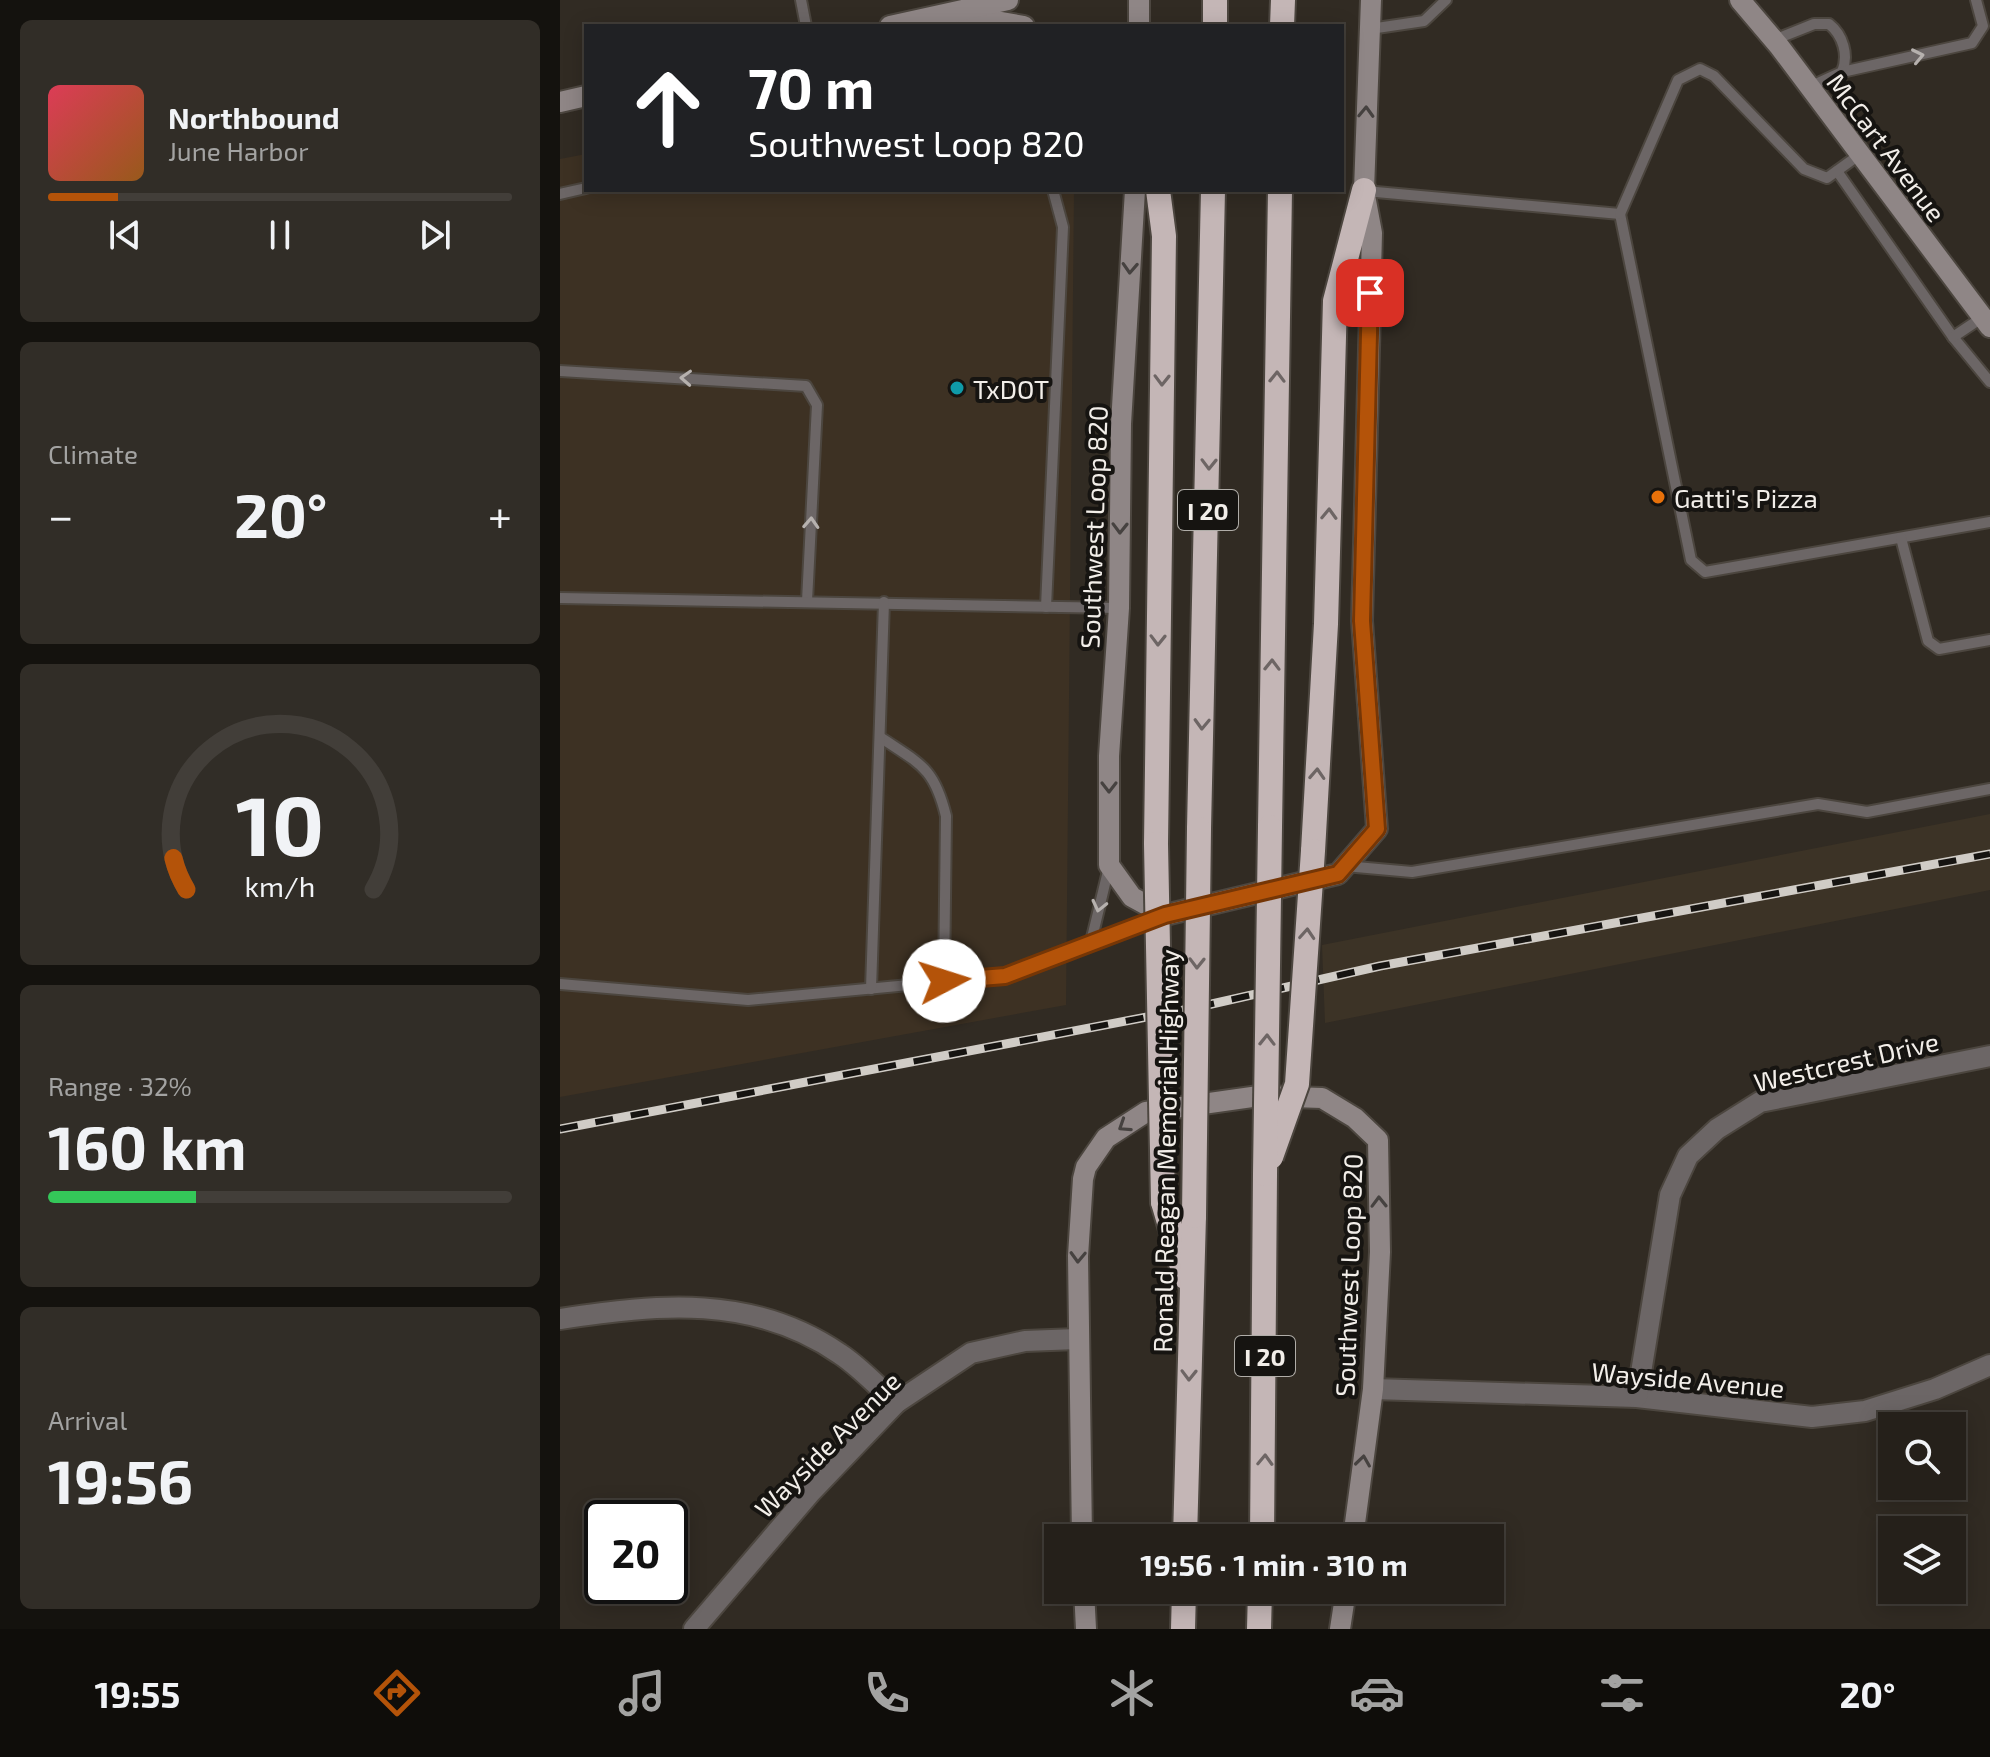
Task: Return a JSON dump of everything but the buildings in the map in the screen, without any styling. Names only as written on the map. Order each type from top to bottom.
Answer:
[{"type":"highway","points":[[1215,0],[1215,24]]},
{"type":"highway","points":[[1282,24],[1283,0]]},
{"type":"highway","points":[[1265,1174],[1297,1084],[1326,624],[1335,301],[1364,190]]},
{"type":"highway","points":[[1158,192],[1164,236],[1156,844],[1163,1202],[1191,1297]]},
{"type":"highway","name":"Ronald Reagan Memorial Highway","points":[[1185,1524],[1213,192]]},
{"type":"highway","name":"I 20","points":[[1262,1524],[1280,192]]},
{"type":"highway","points":[[1183,1629],[1184,1604]]},
{"type":"highway","points":[[1259,1629],[1260,1604]]},
{"type":"main road","points":[[898,24],[1008,0]]},
{"type":"main road","points":[[1139,0],[1139,24]]},
{"type":"main road","points":[[1109,865],[1132,897],[1165,915],[1338,874],[1377,829],[1362,621],[1372,233],[1364,190],[1371,0]]},
{"type":"main road","name":"McCart Avenue","points":[[1740,0],[1774,40],[1986,322]]},
{"type":"main road","points":[[949,12],[1013,24]]},
{"type":"main road","points":[[560,102],[584,96]]},
{"type":"main road","name":"Southwest Loop 820","points":[[1109,865],[1109,756],[1119,608],[1121,424],[1135,192]]},
{"type":"main road","name":"Southwest Loop 820","points":[[1082,1524],[1077,1339],[1086,1167],[1106,1138],[1146,1112],[1259,1096],[1322,1098],[1355,1118],[1378,1140],[1380,1252],[1373,1389],[1355,1524]]},
{"type":"main road","points":[[1085,1604],[1086,1629]]},
{"type":"main road","points":[[1340,1629],[1344,1604]]},
{"type":"street","name":"Westcrest Drive","points":[[1637,1397],[1670,1195],[1688,1156],[1717,1129],[1760,1102],[1990,1056]]},
{"type":"street","points":[[560,1319],[621,1310],[694,1305],[758,1316],[798,1331],[841,1354],[896,1403]]},
{"type":"street","name":"Wayside Avenue","points":[[694,1629],[811,1492],[896,1403],[971,1353],[1025,1341],[1077,1339]]},
{"type":"street","name":"Wayside Avenue","points":[[1373,1389],[1637,1397],[1812,1417],[1865,1411],[1935,1389],[1990,1365]]},
{"type":"lane","points":[[801,0],[806,24]]},
{"type":"lane","points":[[1370,29],[1424,21],[1446,0]]},
{"type":"lane","points":[[1809,87],[1842,72],[1972,43],[1983,26],[1976,0]]},
{"type":"lane","points":[[1774,40],[1814,24],[1829,24],[1839,31],[1845,50],[1842,72]]},
{"type":"lane","points":[[1859,155],[1827,178],[1804,169],[1714,76],[1700,69],[1678,80],[1620,214],[1691,560],[1705,572],[1990,522]]},
{"type":"lane","points":[[1837,171],[1953,337],[1990,382]]},
{"type":"lane","points":[[560,194],[584,188]]},
{"type":"lane","points":[[1364,190],[1620,214]]},
{"type":"lane","points":[[1046,607],[1063,227],[1054,192]]},
{"type":"lane","points":[[1953,337],[1986,322]]},
{"type":"lane","points":[[560,371],[806,386],[817,405],[807,601]]},
{"type":"lane","points":[[1901,538],[1928,641],[1939,649],[1990,640]]},
{"type":"lane","points":[[560,598],[1119,608]]},
{"type":"lane","points":[[871,989],[884,602]]},
{"type":"lane","points":[[880,737],[930,771],[941,795],[946,816],[944,981]]},
{"type":"lane","points":[[1345,866],[1412,872],[1818,804],[1867,812],[1990,789]]},
{"type":"lane","name":"Southwest Loop 820","points":[[1090,946],[1109,865]]},
{"type":"lane","points":[[560,984],[748,1000],[1005,976],[1165,915]]},
{"type":"shaded area","points":[[584,154],[584,192],[1074,192],[1066,1005],[560,1097],[560,159]]},
{"type":"shaded area","points":[[1990,814],[1990,890],[1325,1023],[1322,945]]},
{"type":"railway","points":[[560,1129],[1194,1008],[1380,966],[1990,854]]},
{"type":"place","name":"TxDOT","points":[[957,388]]},
{"type":"place","name":"Gatti's Pizza","points":[[1658,497]]},
{"type":"route","points":[[944,981],[1005,976],[1165,915],[1338,874],[1363,849],[1377,829],[1362,621],[1370,293]]}]
